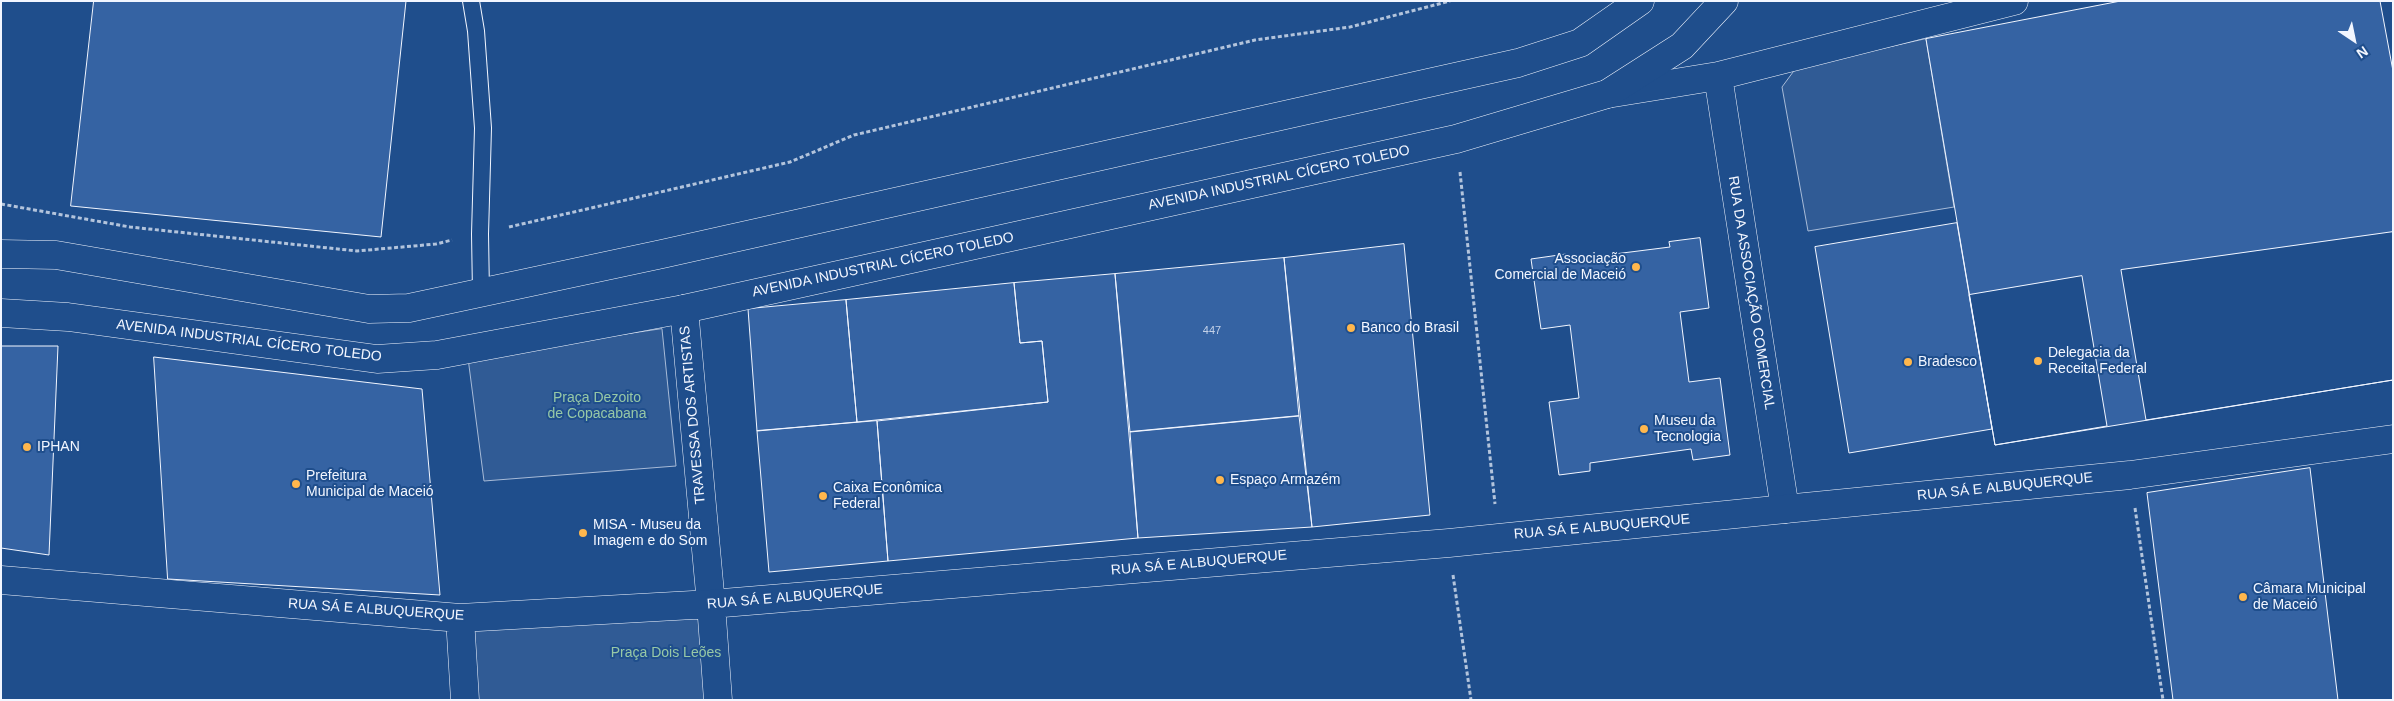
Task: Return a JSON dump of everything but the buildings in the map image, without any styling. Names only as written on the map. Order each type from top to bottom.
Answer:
[{"type":"street","points":[[1,244],[369,309],[409,308],[1518,63],[1580,43],[1640,1]]},
{"type":"street","name":"AVENIDA INDUSTRIAL CÍCERO TOLEDO","points":[[1,313],[68,317],[378,359],[437,355],[684,309],[1456,140],[1608,94],[1682,46],[1724,1]]},
{"type":"street","points":[[1608,94],[1718,76],[2014,1]]},
{"type":"street","name":"RUA DA ASSOCIAÇÃO COMERCIAL","points":[[1718,76],[1785,510]]},
{"type":"street","points":[[1,254],[56,255]]},
{"type":"street","name":"TRAVESSA DOS ARTISTAS","points":[[684,309],[718,700]]},
{"type":"street","name":"RUA SÁ E ALBUQUERQUE","points":[[1,580],[460,618],[711,604],[1448,542],[1785,510],[2130,475],[2393,439]]},
{"type":"street","points":[[460,618],[466,700]]},
{"type":"lane","points":[[471,1],[476,30],[483,128],[480,234],[481,293]]},
{"type":"path","points":[[1,204],[130,227],[357,251],[436,244],[790,162],[854,135],[1255,40],[1350,27],[1450,1]]},
{"type":"path","points":[[1456,140],[1499,537]]},
{"type":"path","points":[[2130,475],[2163,700]]},
{"type":"path","points":[[1448,542],[1471,700]]},
{"type":"shaded area","points":[[1926,39],[1954,207],[1808,231],[1782,87],[1796,68]]},
{"type":"shaded area","name":"Praça Dezoito de Copacabana","points":[[662,329],[676,466],[484,481],[468,358]]},
{"type":"shaded area","name":"Praça Dois Leões","points":[[711,604],[718,700],[465,700],[460,618]]},
{"type":"place","name":"Associação Comercial de Maceió","points":[[1636,267]]},
{"type":"place","name":"Banco do Brasil","points":[[1351,328]]},
{"type":"place","name":"Delegacia da Receita Federal","points":[[2038,361]]},
{"type":"place","name":"Bradesco","points":[[1908,362]]},
{"type":"place","name":"Museu da Tecnologia","points":[[1644,429]]},
{"type":"place","name":"IPHAN","points":[[27,447]]},
{"type":"place","name":"Espaço Armazém","points":[[1220,480]]},
{"type":"place","name":"Prefeitura Municipal de Maceió","points":[[296,484]]},
{"type":"place","name":"Caixa Econômica Federal","points":[[823,496]]},
{"type":"place","name":"MISA - Museu da Imagem e do Som","points":[[583,533]]},
{"type":"place","name":"Câmara Municipal de Maceió","points":[[2243,597]]}]
